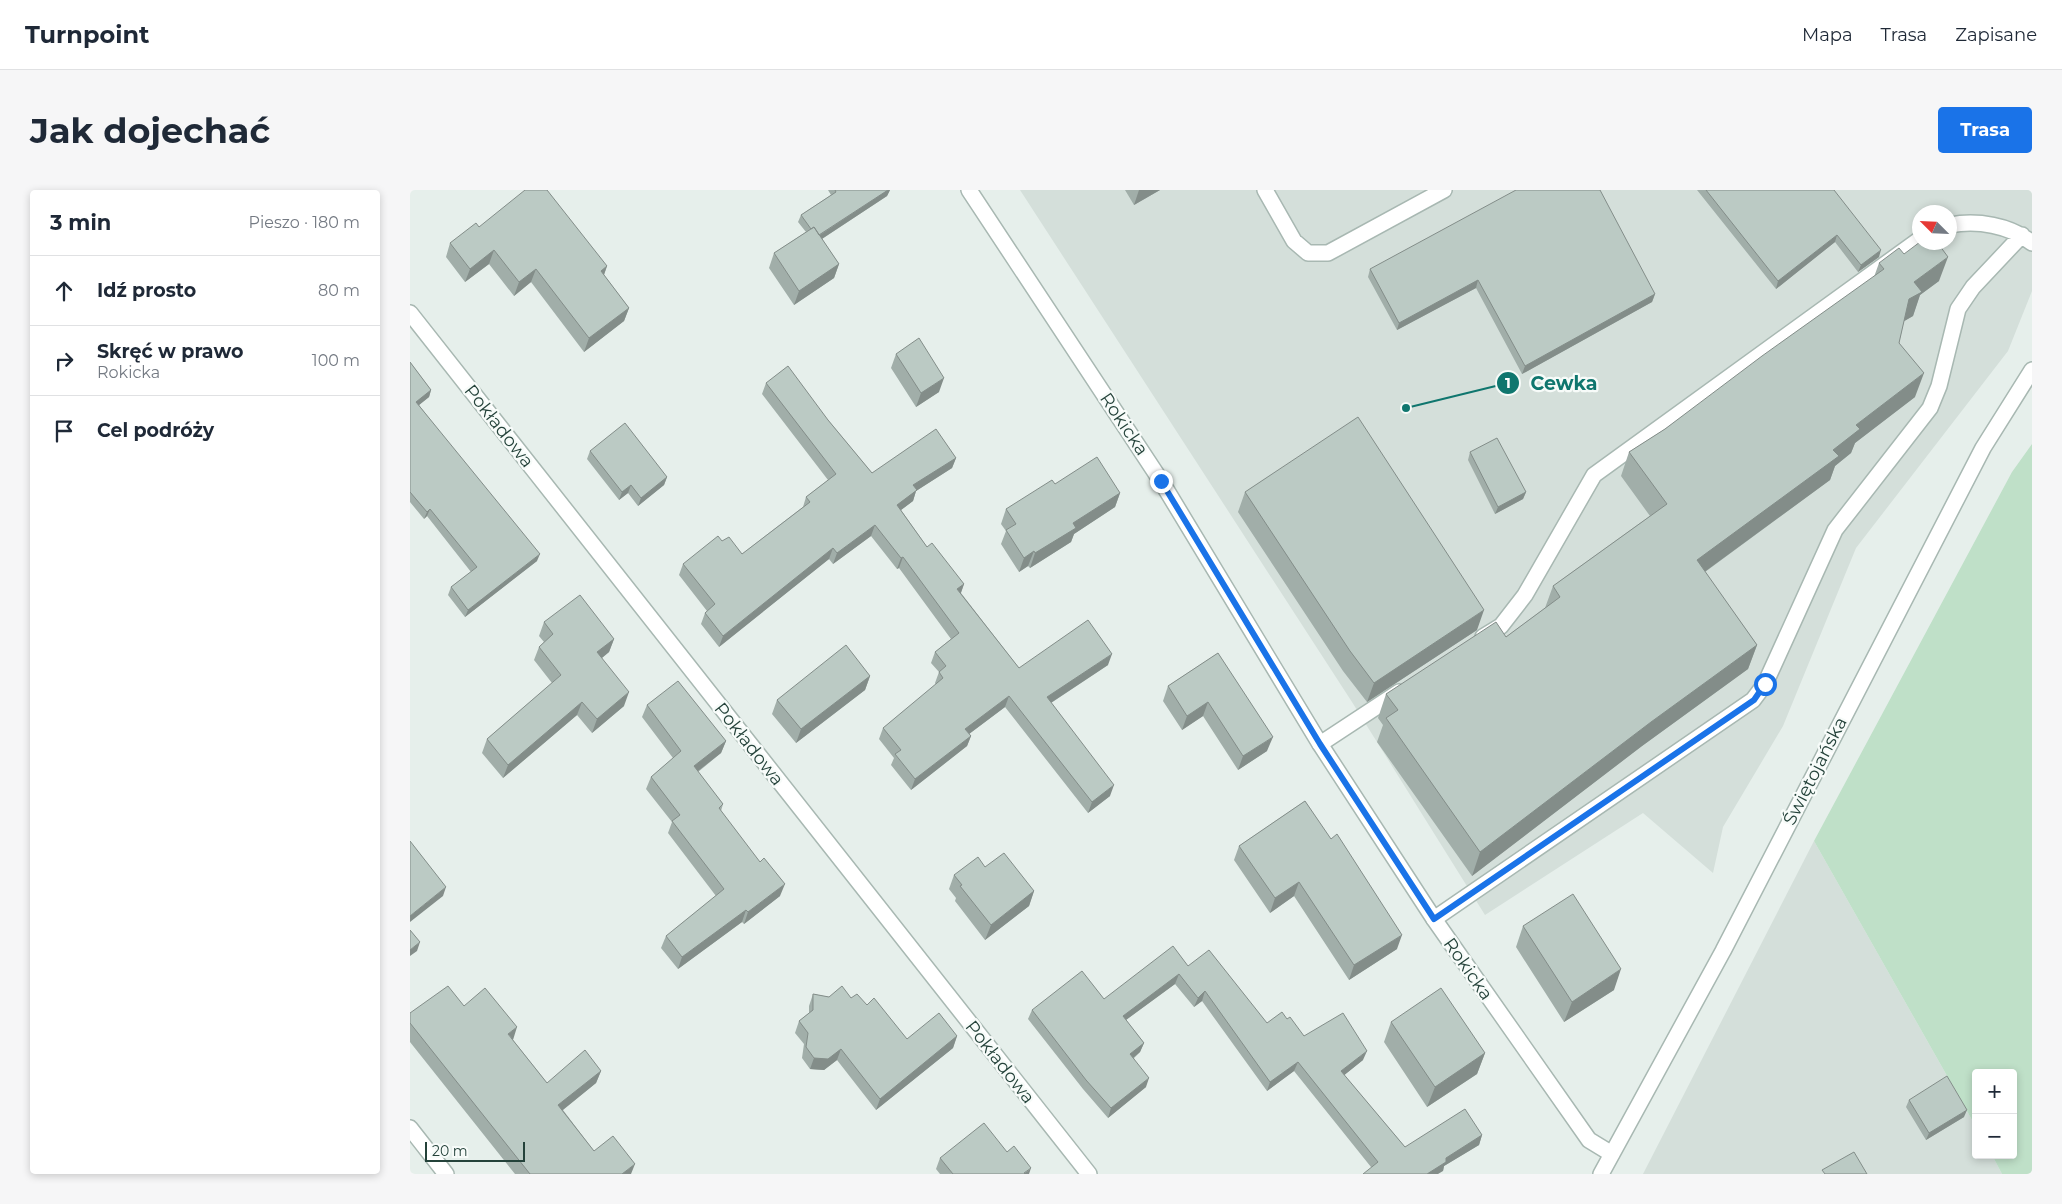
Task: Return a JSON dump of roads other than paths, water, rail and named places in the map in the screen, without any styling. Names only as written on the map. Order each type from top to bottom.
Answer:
[{"type":"street","name":"Rokicka","points":[[969,190],[1161,481],[1320,744],[1434,919],[1589,1140],[1612,1154]]},
{"type":"street","points":[[1265,190],[1294,241],[1308,253],[1328,253],[1444,190]]},
{"type":"street","points":[[1434,919],[1754,700],[1765,684],[1835,530],[1930,408],[1939,386],[1958,309],[1973,287],[2027,239],[1998,226],[1957,224]]},
{"type":"street","points":[[1468,647],[1501,626],[1525,595],[1594,475],[1912,245]]},
{"type":"street","name":"Pokładowa","points":[[410,314],[1089,1174]]},
{"type":"street","name":"Świętojańska","points":[[1601,1174],[1723,951],[1982,448],[2032,370]]},
{"type":"street","points":[[1320,744],[1410,685]]},
{"type":"street","points":[[410,1128],[446,1174]]},
{"type":"place","name":"Cewka","points":[[1406,408]]}]
